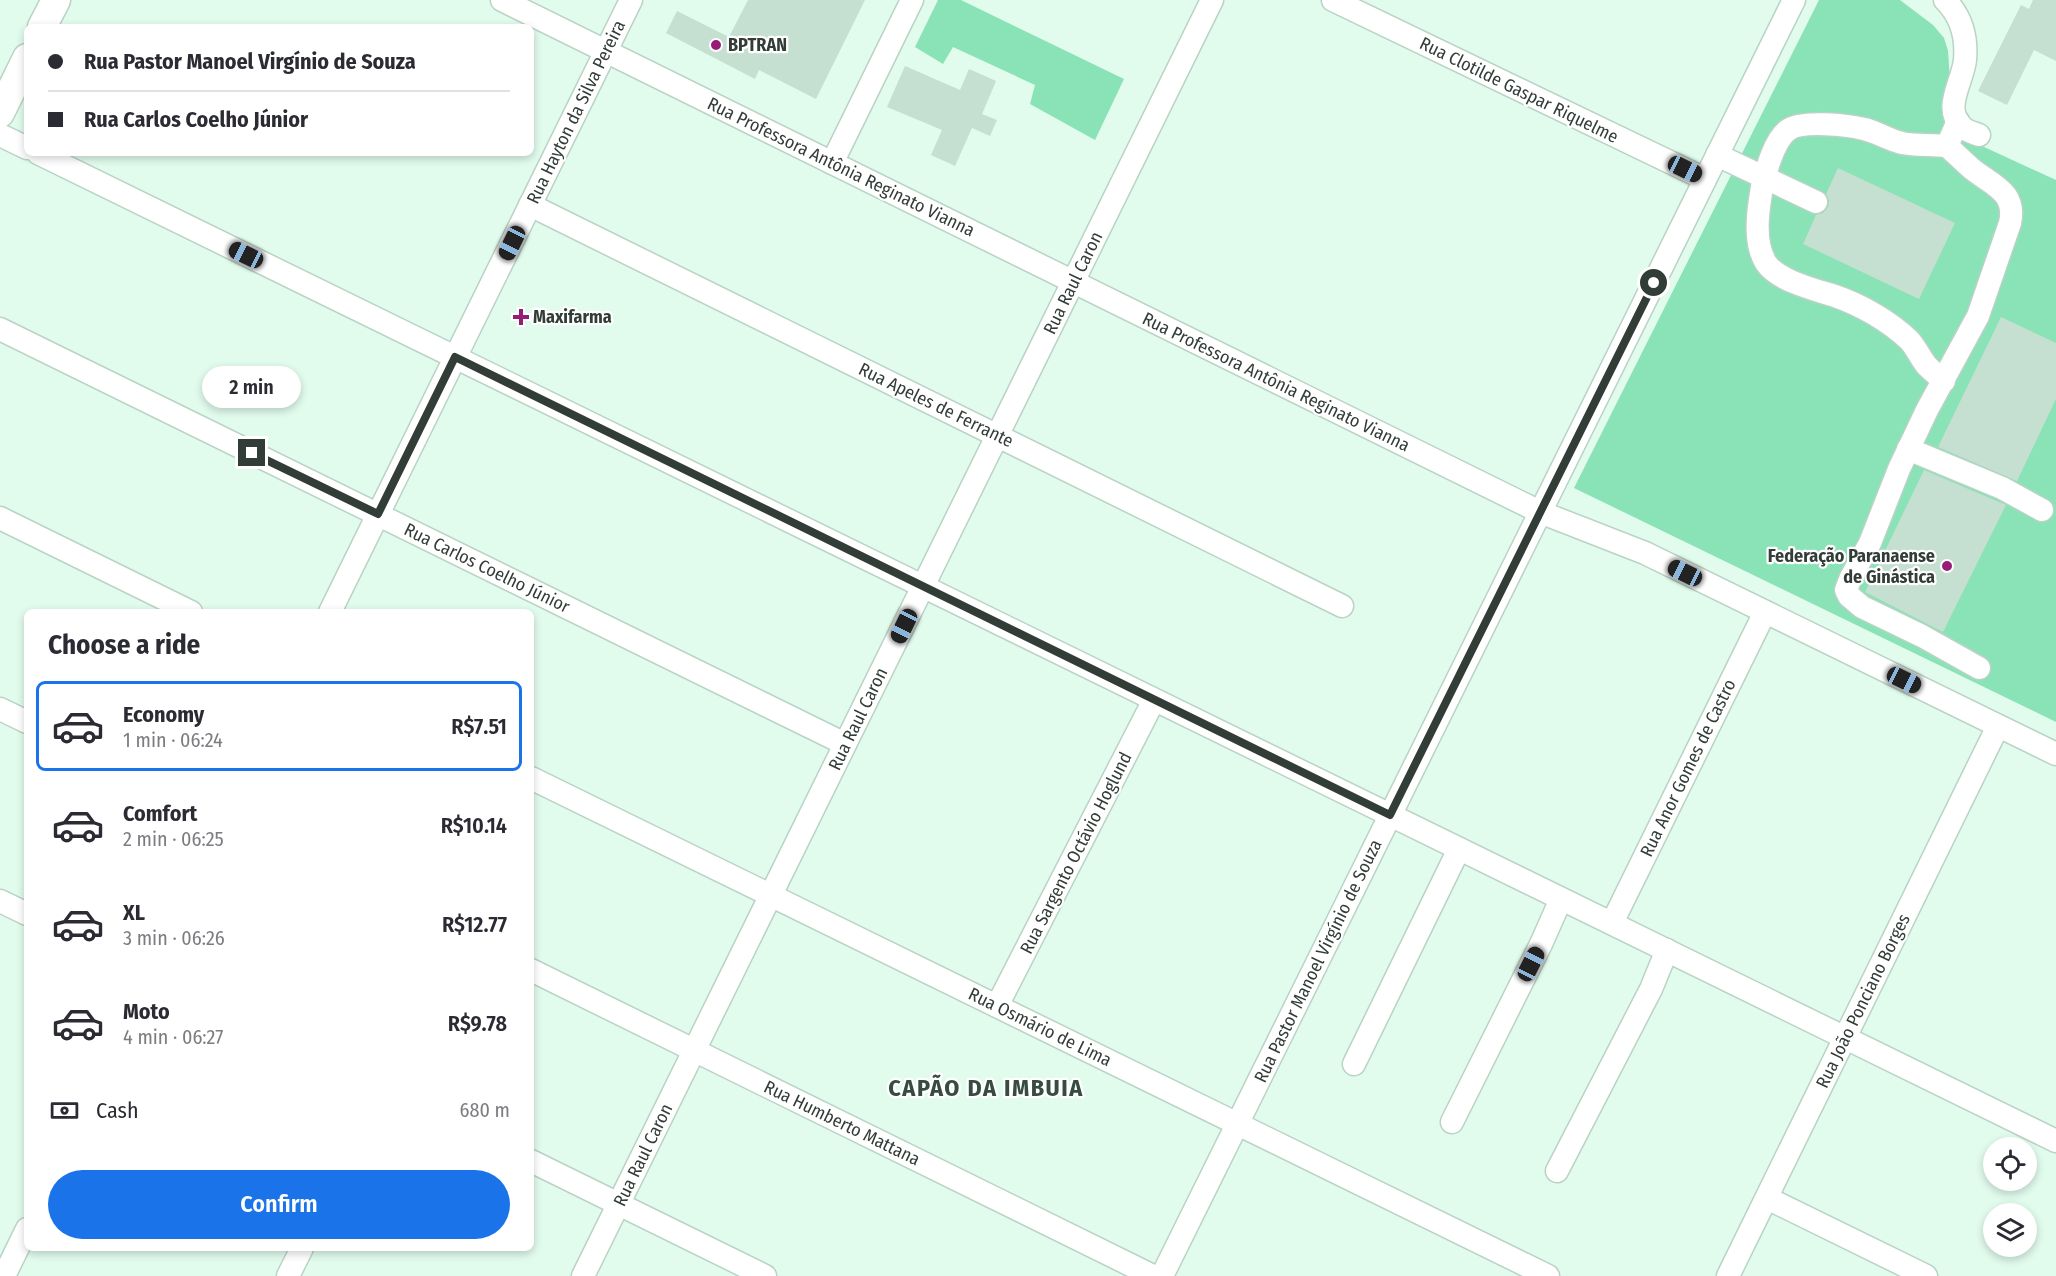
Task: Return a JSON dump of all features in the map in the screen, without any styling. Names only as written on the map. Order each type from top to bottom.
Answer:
[{"type":"main road","points":[[44,24],[56,0]]},
{"type":"main road","points":[[0,113],[24,64]]},
{"type":"street","name":"Rua Professora Antônia Reginato Vianna","points":[[502,0],[1540,512],[1645,553],[2056,754]]},
{"type":"street","name":"Rua Hayton da Silva Pereira","points":[[331,609],[631,0]]},
{"type":"street","points":[[832,163],[912,0]]},
{"type":"street","name":"Rua Raul Caron","points":[[583,1276],[1212,0]]},
{"type":"street","name":"Rua Clotilde Gaspar Riquelme","points":[[1333,0],[1705,179]]},
{"type":"street","name":"Rua Pastor Manoel Virgínio de Souza","points":[[1162,1276],[1794,0]]},
{"type":"street","points":[[1945,0],[1962,26],[1965,38],[1965,61],[1953,105],[1962,127],[1979,135]]},
{"type":"street","points":[[1947,146],[1958,121]]},
{"type":"street","points":[[1944,381],[1927,365],[1910,340],[1875,315],[1856,304],[1811,290],[1784,277],[1767,264],[1759,243],[1758,210],[1764,178],[1778,142],[1788,129],[1805,125],[1862,129],[1905,144],[1947,146],[2005,194],[2012,214],[1978,316],[1944,381],[1908,449],[1870,543],[1846,590],[1849,596],[1862,607],[1922,636],[1979,668]]},
{"type":"street","points":[[0,135],[24,147]]},
{"type":"street","points":[[1717,155],[1816,202]]},
{"type":"street","points":[[44,156],[2056,1141]]},
{"type":"street","name":"Rua Apeles de Ferrante","points":[[530,205],[1342,606]]},
{"type":"street","name":"Rua Carlos Coelho Júnior","points":[[0,329],[845,744]]},
{"type":"street","points":[[1908,449],[2002,488],[2042,510]]},
{"type":"street","points":[[0,518],[185,609]]},
{"type":"street","name":"Rua Anor Gomes de Castro","points":[[1612,923],[1765,612]]},
{"type":"street","name":"Rua Sargento Octávio Hoglund","points":[[997,1006],[1154,700]]},
{"type":"street","points":[[0,709],[24,721]]},
{"type":"street","name":"Rua João Ponciano Borges","points":[[1728,1276],[1998,726]]},
{"type":"street","name":"Rua Osmário de Lima","points":[[534,779],[1548,1276]]},
{"type":"street","points":[[1354,1064],[1459,849]]},
{"type":"street","points":[[1452,1122],[1561,899]]},
{"type":"street","points":[[0,901],[24,913]]},
{"type":"street","points":[[1557,1171],[1651,989],[1667,951]]},
{"type":"street","name":"Rua Humberto Mattana","points":[[534,971],[1153,1276]]},
{"type":"street","points":[[534,1162],[765,1276]]},
{"type":"street","points":[[1767,1198],[1926,1276]]},
{"type":"street","points":[[4,1276],[24,1235]]},
{"type":"street","points":[[288,1276],[300,1251]]},
{"type":"green space","points":[[938,0],[961,0],[1124,79],[1095,140],[1030,104],[1035,85],[953,47],[943,64],[915,47]]},
{"type":"green space","points":[[1819,0],[1900,0],[1933,25],[1944,38],[1948,51],[1950,80],[1961,134],[2056,180],[2056,722],[1574,488]]},
{"type":"building","points":[[748,0],[865,0],[816,99],[759,70],[755,79],[666,33],[677,11],[729,37]]},
{"type":"building","points":[[2033,0],[2056,0],[2056,61],[2034,50],[2007,105],[1978,91],[2021,5],[2029,9]]},
{"type":"building","points":[[905,66],[960,90],[969,69],[996,81],[982,114],[997,120],[990,136],[972,128],[955,166],[931,155],[942,130],[887,107]]},
{"type":"building","points":[[1838,168],[1955,223],[1919,299],[1803,244],[1816,215],[1823,213],[1828,207],[1829,200],[1826,194]]},
{"type":"building","points":[[2001,317],[2056,343],[2056,399],[2017,481],[1938,447]]},
{"type":"building","points":[[1924,470],[2006,505],[1943,632],[1865,592]]},
{"type":"place","name":"BPTRAN","points":[[716,45]]},
{"type":"place","name":"Maxifarma","points":[[521,317]]},
{"type":"place","name":"Federação Paranaense de Ginástica","points":[[1947,566]]},
{"type":"district","name":"CAPÃO DA IMBUIA","points":[[986,1088]]},
{"type":"route","points":[[252,453],[378,514],[455,357],[1390,815],[1654,283]]}]
